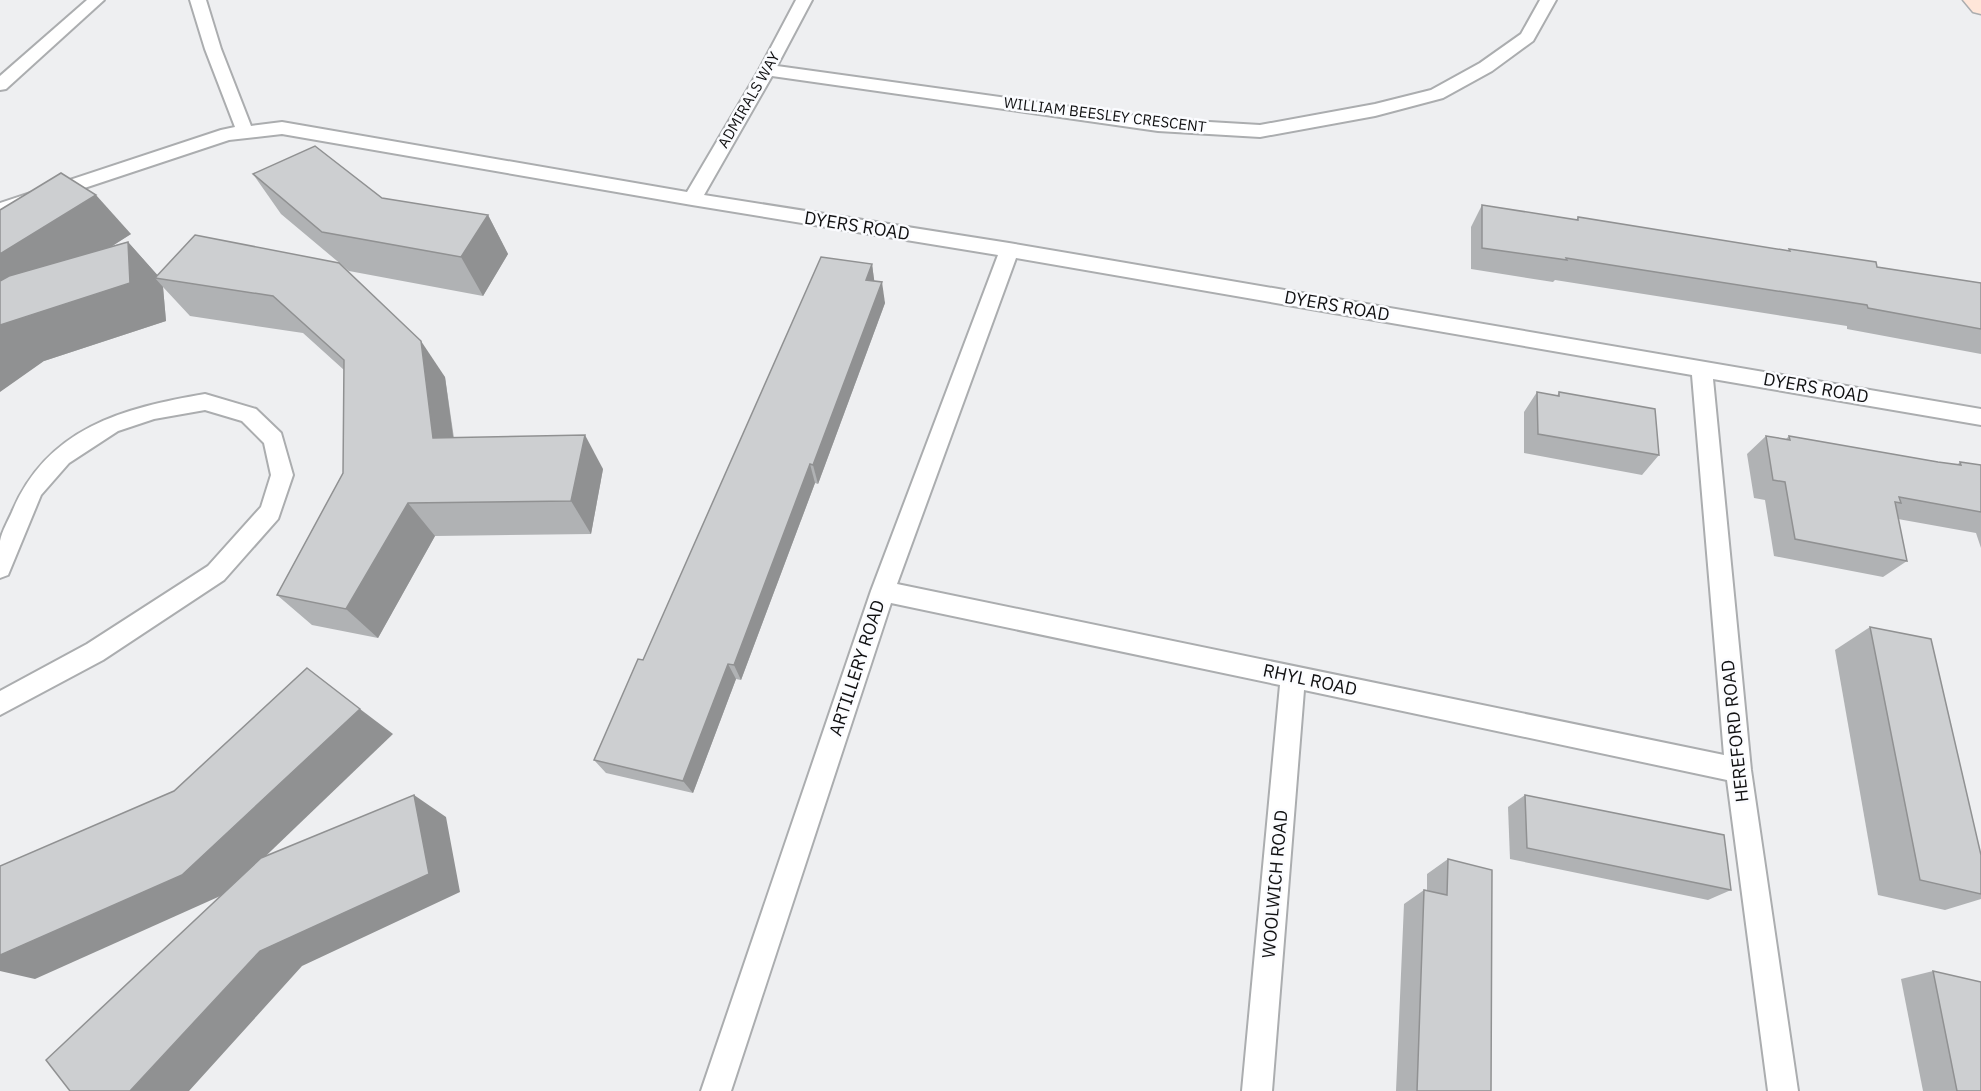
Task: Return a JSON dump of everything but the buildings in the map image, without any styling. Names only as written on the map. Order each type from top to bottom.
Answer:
[{"type":"main road","points":[[1975,0],[1981,7]]},
{"type":"lane","points":[[0,85],[96,0]]},
{"type":"lane","points":[[198,0],[213,49],[245,132]]},
{"type":"lane","name":"ADMIRALS WAY","points":[[692,200],[767,70],[804,0]]},
{"type":"lane","name":"WILLIAM BEESLEY CRESCENT","points":[[767,70],[1158,125],[1260,131],[1375,110],[1437,94],[1486,67],[1527,37],[1548,0]]},
{"type":"lane","name":"DYERS ROAD","points":[[0,210],[227,134],[282,128],[692,200],[1009,250],[1981,417]]},
{"type":"lane","name":"ARTILLERY ROAD","points":[[717,1091],[883,591],[1009,250]]},
{"type":"lane","name":"HEREFORD ROAD","points":[[1702,369],[1738,770],[1783,1091]]},
{"type":"lane","points":[[0,568],[32,490],[62,457],[111,425],[154,411],[205,402],[249,415],[274,439],[282,475],[270,512],[216,573],[95,652],[0,704]]},
{"type":"lane","name":"RHYL ROAD","points":[[883,591],[1738,770]]},
{"type":"lane","name":"WOOLWICH ROAD","points":[[1257,1091],[1293,677]]}]
